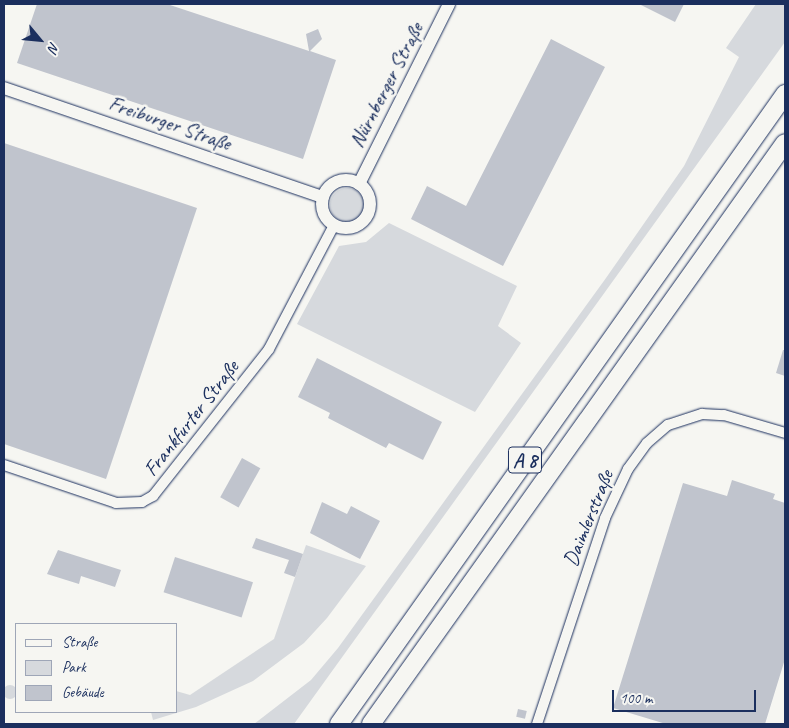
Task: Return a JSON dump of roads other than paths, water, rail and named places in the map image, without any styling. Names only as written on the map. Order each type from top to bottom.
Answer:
[{"type":"highway","name":"A 8","points":[[339,724],[785,94]]},
{"type":"highway","name":"A 8","points":[[371,724],[785,142]]},
{"type":"street","name":"Nürnberger Straße","points":[[359,184],[449,4]]},
{"type":"street","name":"Freiburger Straße","points":[[4,88],[323,197]]},
{"type":"street","points":[[335,182],[359,184],[369,197],[368,213],[350,228],[334,225],[324,215],[323,197],[335,182]]},
{"type":"street","name":"Frankfurter Straße","points":[[4,465],[116,503],[142,502],[153,496],[269,349],[334,225]]},
{"type":"street","name":"Daimlerstraße","points":[[537,724],[605,518],[628,468],[647,443],[668,425],[702,414],[724,416],[785,433]]}]
